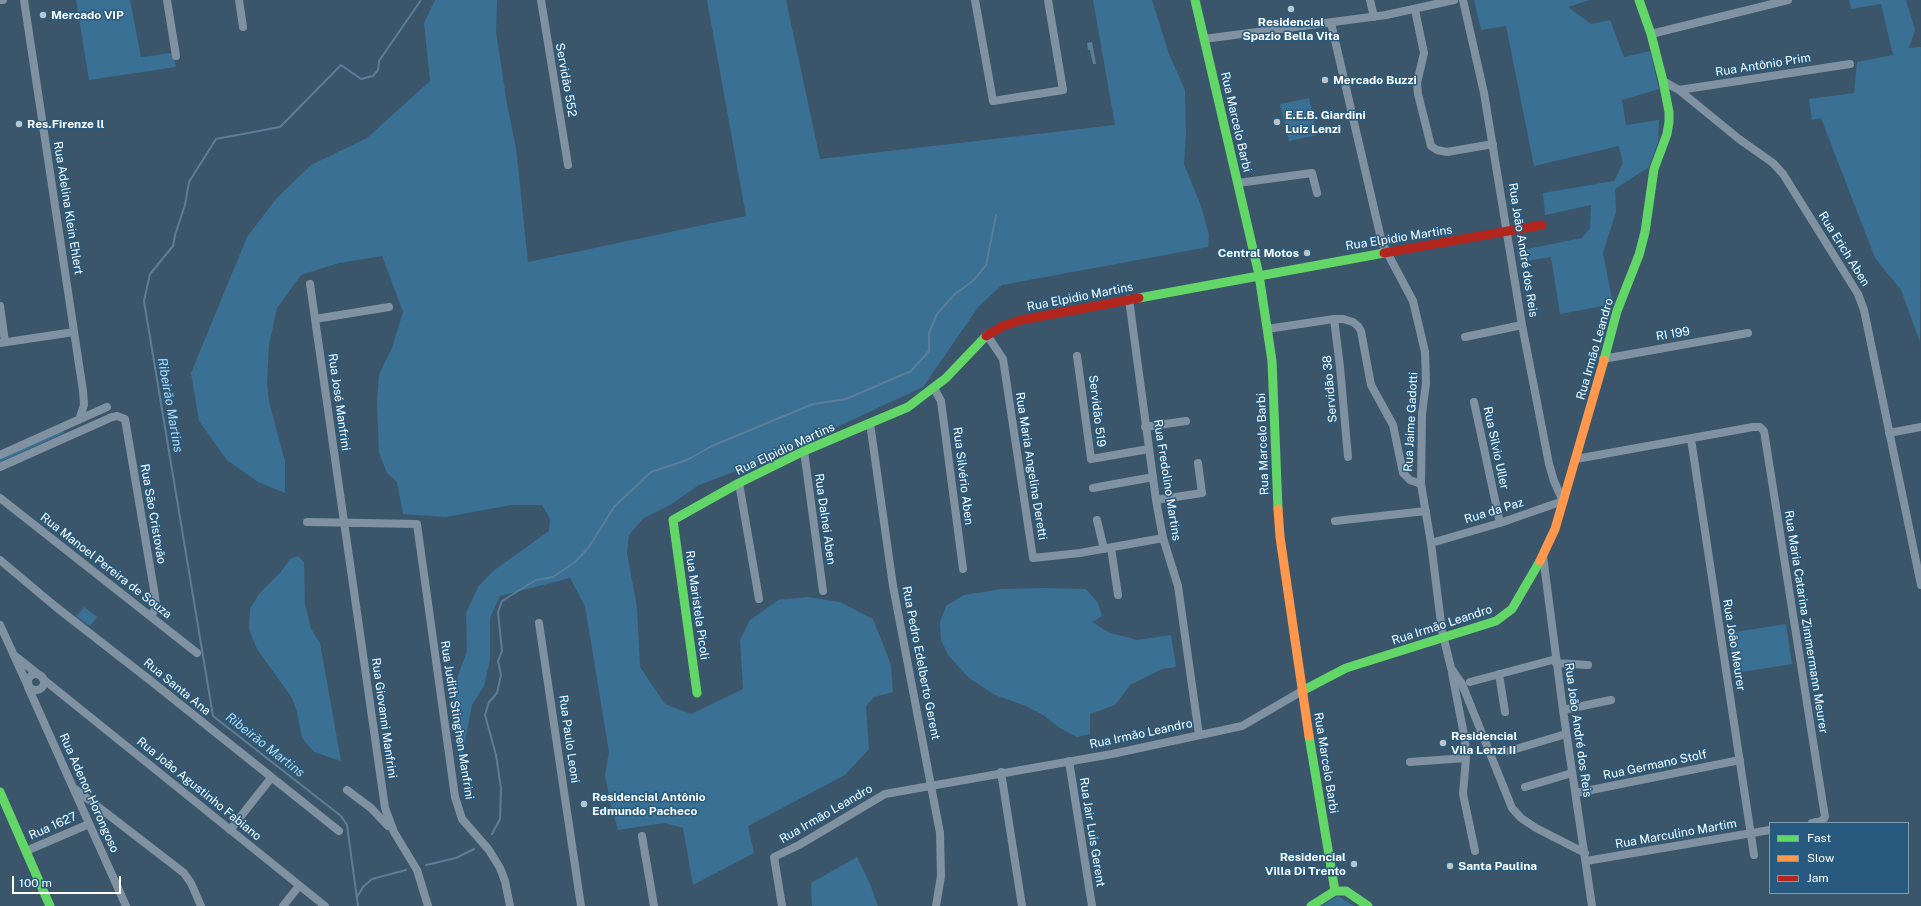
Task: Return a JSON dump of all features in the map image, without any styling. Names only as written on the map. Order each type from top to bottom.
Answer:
[{"type":"street","name":"Rua Adelina Klein Ehlert","points":[[24,0],[84,405],[79,420]]},
{"type":"street","points":[[167,0],[176,56]]},
{"type":"street","points":[[238,0],[243,27]]},
{"type":"street","name":"Servidão 552","points":[[541,0],[568,165]]},
{"type":"street","points":[[975,0],[993,101],[1063,90],[1048,0]]},
{"type":"street","name":"Rua Marcelo Barbi","points":[[1195,0],[1259,275],[1268,329],[1272,367],[1279,524],[1302,691],[1335,891]]},
{"type":"street","points":[[1370,0],[1374,17]]},
{"type":"street","points":[[1204,39],[1374,17],[1415,10],[1424,4],[1454,0]]},
{"type":"street","name":"Rua João André dos Reis","points":[[1463,0],[1484,93],[1509,232],[1522,325],[1549,464],[1554,481],[1563,501]]},
{"type":"street","name":"Rua Irmão Leandro","points":[[782,906],[774,857],[799,845],[885,794],[1002,772],[1112,754],[1242,726],[1302,691],[1346,668],[1484,625],[1506,615],[1516,604],[1555,529],[1617,311],[1639,256],[1645,232],[1654,169],[1667,134],[1669,112],[1664,81],[1651,34],[1639,0]]},
{"type":"street","points":[[1651,34],[1788,0]]},
{"type":"street","points":[[1415,10],[1424,53],[1417,83],[1418,94],[1431,146],[1437,150],[1447,152],[1493,144]]},
{"type":"street","name":"Rua Jaime Gadotti","points":[[1331,23],[1382,243],[1413,301],[1425,352],[1426,383],[1422,414],[1421,484],[1431,543],[1443,638],[1451,668],[1462,684],[1512,808],[1521,818],[1585,857]]},
{"type":"street","name":"Rua Antônio Prim","points":[[1679,90],[1850,64]]},
{"type":"street","name":"Rua Erich Aben","points":[[1664,81],[1679,90],[1739,139],[1773,163],[1783,174],[1851,280],[1864,310],[1921,584]]},
{"type":"street","points":[[1238,183],[1312,173],[1317,194]]},
{"type":"street","name":"Rua Elpidio Martins","points":[[672,520],[739,483],[804,451],[908,407],[934,388],[987,335],[1003,326],[1021,320],[1129,299],[1542,225]]},
{"type":"street","name":"Rua José Manfrini","points":[[310,284],[345,524]]},
{"type":"street","name":"Rua Fredolino Martins","points":[[1129,299],[1156,500],[1163,538],[1178,586],[1199,735]]},
{"type":"street","points":[[0,306],[3,342],[74,332]]},
{"type":"street","points":[[315,319],[389,307]]},
{"type":"street","points":[[1268,329],[1334,319],[1353,322],[1361,331],[1371,385],[1393,425],[1404,473],[1410,480],[1421,484]]},
{"type":"street","name":"Servidão 38","points":[[1334,319],[1340,366],[1348,457]]},
{"type":"street","points":[[1465,337],[1522,325]]},
{"type":"street","name":"RI 199","points":[[1603,359],[1748,333]]},
{"type":"street","name":"Rua Maria Angelina Deretti","points":[[987,335],[1003,359],[1033,558],[1080,553],[1108,548]]},
{"type":"street","name":"Servidão 519","points":[[1078,356],[1091,459],[1149,449]]},
{"type":"street","name":"Rua Silvério Aben","points":[[934,388],[941,401],[963,569]]},
{"type":"street","name":"Rua Silvio Uller","points":[[1474,402],[1500,523]]},
{"type":"street","points":[[0,455],[107,407]]},
{"type":"street","name":"Rua São Cristovão","points":[[83,430],[112,417],[121,416],[126,423],[155,596],[156,607],[151,617]]},
{"type":"street","points":[[0,467],[83,430],[79,420]]},
{"type":"street","points":[[1146,427],[1186,421]]},
{"type":"street","name":"Rua Pedro Edelberto Gerent","points":[[870,424],[893,586],[940,833],[941,876],[936,906]]},
{"type":"street","name":"Rua Maria Catarina Zimmermann Meurer","points":[[1691,439],[1753,427],[1760,427],[1764,431],[1825,816],[1822,821],[1817,822]]},
{"type":"street","points":[[1889,433],[1921,427]]},
{"type":"street","points":[[1576,459],[1691,439]]},
{"type":"street","name":"Rua João Meurer","points":[[1691,439],[1754,855]]},
{"type":"street","name":"Rua Dalnei Aben","points":[[804,451],[823,591]]},
{"type":"street","points":[[1156,500],[1202,493],[1198,463]]},
{"type":"street","points":[[1093,488],[1153,477]]},
{"type":"street","points":[[739,483],[759,599]]},
{"type":"street","name":"Rua Manoel Pereira de Souza","points":[[0,498],[197,654]]},
{"type":"street","name":"Rua da Paz","points":[[1431,543],[1500,523],[1563,501]]},
{"type":"street","points":[[1335,521],[1426,511]]},
{"type":"street","name":"Rua Maristela Picoli","points":[[672,520],[697,693]]},
{"type":"street","points":[[1097,520],[1108,548],[1118,595]]},
{"type":"street","points":[[307,522],[345,524]]},
{"type":"street","name":"Rua Judith Stinghen Manfrini","points":[[345,524],[417,524],[455,797],[462,819],[489,850],[500,868],[505,881],[510,906]]},
{"type":"street","name":"Rua Giovanni Manfrini","points":[[345,524],[382,790],[388,818],[394,832],[417,870],[428,906]]},
{"type":"street","points":[[1108,548],[1163,538]]},
{"type":"street","name":"Rua João André dos Reis","points":[[1542,556],[1566,734],[1592,906]]},
{"type":"street","name":"Rua Santa Ana","points":[[0,560],[56,607],[339,831]]},
{"type":"street","name":"Rua Paulo Leoni","points":[[540,623],[581,906]]},
{"type":"street","name":"Rua Adenor Horongoso","points":[[0,625],[40,711],[126,906]]},
{"type":"street","name":"Rua Adenor Horongoso","points":[[13,653],[42,677]]},
{"type":"street","points":[[1470,682],[1556,661],[1588,665]]},
{"type":"street","points":[[1451,668],[1466,758],[1463,794],[1475,851]]},
{"type":"street","points":[[40,689],[44,684],[42,677],[37,674],[32,675],[28,679],[28,685],[32,690],[58,690]]},
{"type":"street","points":[[1499,674],[1505,712]]},
{"type":"street","name":"Rua João Agustinho Fabiano","points":[[42,677],[325,906]]},
{"type":"street","name":"Rua Adenor Horongoso","points":[[40,689],[40,711]]},
{"type":"street","points":[[1563,710],[1611,700]]},
{"type":"street","points":[[1509,751],[1566,734]]},
{"type":"street","points":[[1410,762],[1466,758]]},
{"type":"street","name":"Rua Germano Stolf","points":[[1576,793],[1740,760]]},
{"type":"street","name":"Rua Jair Luis Gerent","points":[[1069,761],[1092,906]]},
{"type":"street","points":[[1002,772],[1022,906]]},
{"type":"street","points":[[1525,787],[1572,773]]},
{"type":"street","points":[[230,830],[272,778]]},
{"type":"street","points":[[73,787],[184,873],[191,883],[201,906]]},
{"type":"street","points":[[347,790],[371,808],[394,832]]},
{"type":"street","points":[[0,792],[50,906]]},
{"type":"street","name":"Rua 1627","points":[[26,851],[89,824]]},
{"type":"street","name":"Rua Marculino Martim","points":[[1585,857],[1769,830]]},
{"type":"street","points":[[642,836],[653,906]]},
{"type":"street","points":[[283,906],[299,886]]},
{"type":"street","points":[[1312,906],[1335,891],[1346,891],[1368,906]]},
{"type":"shaded area","points":[[76,0],[130,0],[141,57],[172,53],[176,67],[89,80]]},
{"type":"shaded area","points":[[435,0],[497,0],[496,32],[507,104],[516,148],[528,262],[746,216],[707,0],[786,0],[820,159],[1115,125],[1093,0],[1152,0],[1169,54],[1185,90],[1186,134],[1184,164],[1201,206],[1209,235],[1208,247],[1002,285],[979,306],[923,387],[768,459],[699,485],[670,505],[644,518],[629,535],[627,553],[637,608],[640,667],[665,704],[691,714],[743,689],[740,640],[750,620],[778,600],[808,597],[840,602],[873,619],[891,665],[893,692],[874,697],[866,706],[869,749],[845,775],[748,826],[754,853],[693,885],[683,828],[665,823],[618,830],[611,806],[605,774],[609,752],[585,606],[570,578],[500,596],[490,618],[490,660],[484,686],[472,705],[461,762],[452,710],[458,675],[467,651],[466,613],[478,587],[493,571],[549,531],[550,519],[542,505],[511,505],[446,517],[403,514],[397,482],[387,473],[379,453],[377,403],[379,374],[392,348],[403,312],[382,256],[339,263],[301,275],[277,308],[269,345],[267,383],[269,402],[285,461],[285,493],[258,482],[227,460],[199,421],[191,373],[247,237],[276,199],[311,165],[367,138],[430,81],[424,23]]},
{"type":"shaded area","points":[[1474,0],[1590,0],[1568,7],[1591,24],[1610,20],[1624,57],[1650,51],[1659,89],[1622,100],[1626,125],[1659,120],[1658,142],[1649,167],[1615,189],[1616,212],[1603,253],[1613,304],[1560,314],[1551,257],[1520,262],[1517,251],[1582,238],[1590,228],[1591,205],[1545,215],[1543,193],[1614,181],[1623,163],[1619,146],[1534,166],[1506,26],[1481,30]]},
{"type":"shaded area","points":[[1849,0],[1906,0],[1915,30],[1909,48],[1921,47],[1920,342],[1901,290],[1875,258],[1821,118],[1812,120],[1809,99],[1854,93],[1857,62],[1893,55],[1881,4],[1851,9]]},
{"type":"shaded area","points":[[1092,42],[1096,64],[1093,64],[1090,50],[1088,50],[1087,43]]},
{"type":"shaded area","points":[[1309,98],[1317,135],[1289,141],[1280,104]]},
{"type":"shaded area","points":[[60,432],[64,432],[0,462],[0,459]]},
{"type":"shaded area","points":[[298,556],[304,562],[305,604],[311,629],[320,643],[341,761],[314,752],[302,738],[297,712],[292,698],[257,649],[249,629],[250,609],[259,594],[280,573],[290,559]]},
{"type":"shaded area","points":[[1002,589],[1086,589],[1098,603],[1102,616],[1092,622],[1110,633],[1137,640],[1171,635],[1176,667],[1162,669],[1130,685],[1115,705],[1090,714],[1090,734],[1077,737],[1060,728],[1043,715],[1026,706],[995,695],[969,678],[948,655],[941,640],[940,622],[946,606],[964,595]]},
{"type":"shaded area","points":[[84,607],[97,617],[90,626],[76,616]]},
{"type":"shaded area","points":[[1786,624],[1792,664],[1735,673],[1728,633]]},
{"type":"shaded area","points":[[857,857],[870,884],[878,906],[812,906],[811,883]]},
{"type":"shaded area","points":[[1338,896],[1354,906],[1321,906]]},
{"type":"waterway","name":"Ribeirão Martins","points":[[358,906],[347,825],[341,816],[213,716],[144,301],[150,274],[173,246],[185,205],[189,182],[216,139],[280,127],[341,65],[361,79],[373,76],[378,70],[379,61],[421,0]]},
{"type":"waterway","points":[[492,834],[500,819],[501,788],[496,755],[485,715],[489,702],[497,693],[501,675],[498,661],[502,651],[498,612],[502,601],[536,580],[553,577],[575,562],[589,547],[614,507],[651,472],[687,460],[712,446],[813,404],[846,399],[911,371],[929,351],[929,333],[937,314],[955,294],[974,280],[986,265],[996,215]]},
{"type":"waterway","points":[[426,865],[456,858],[474,849]]},
{"type":"waterway","points":[[357,897],[363,887],[372,879],[406,870]]},
{"type":"traffic: fast","points":[[1195,0],[1259,275],[1272,361],[1278,509]]},
{"type":"traffic: fast","points":[[1604,360],[1617,311],[1639,255],[1645,232],[1654,169],[1667,134],[1669,122],[1669,112],[1663,81],[1651,34],[1639,0]]},
{"type":"traffic: fast","points":[[1139,298],[1384,253]]},
{"type":"traffic: fast","points":[[697,693],[673,520],[739,483],[804,451],[908,407],[946,378],[986,336]]},
{"type":"traffic: fast","points":[[1302,691],[1346,668],[1496,621],[1512,609],[1540,561]]},
{"type":"traffic: fast","points":[[1309,736],[1335,891]]},
{"type":"traffic: fast","points":[[0,792],[50,906]]},
{"type":"traffic: fast","points":[[1335,891],[1346,891],[1368,906]]},
{"type":"traffic: fast","points":[[1311,906],[1335,891]]},
{"type":"traffic: slow","points":[[1540,561],[1555,529],[1604,360]]},
{"type":"traffic: slow","points":[[1278,509],[1280,537],[1309,736]]},
{"type":"traffic: jam","points":[[1384,253],[1542,225]]},
{"type":"traffic: jam","points":[[986,336],[1003,326],[1021,320],[1139,298]]},
{"type":"place","name":"Residencial Spazio Bella Vita","points":[[1291,9]]},
{"type":"place","name":"Mercado VIP","points":[[43,15]]},
{"type":"place","name":"Mercado Buzzi","points":[[1325,80]]},
{"type":"place","name":"E.E.B. Giardini Luiz Lenzi","points":[[1277,122]]},
{"type":"place","name":"Res.Firenze ll","points":[[19,124]]},
{"type":"place","name":"Central Motos","points":[[1307,253]]},
{"type":"place","name":"Residencial Vila Lenzi II","points":[[1443,743]]},
{"type":"place","name":"Residencial Antônio Edmundo Pacheco","points":[[584,804]]},
{"type":"place","name":"Residencial Villa Di Trento","points":[[1354,864]]},
{"type":"place","name":"Santa Paulina","points":[[1450,866]]}]
